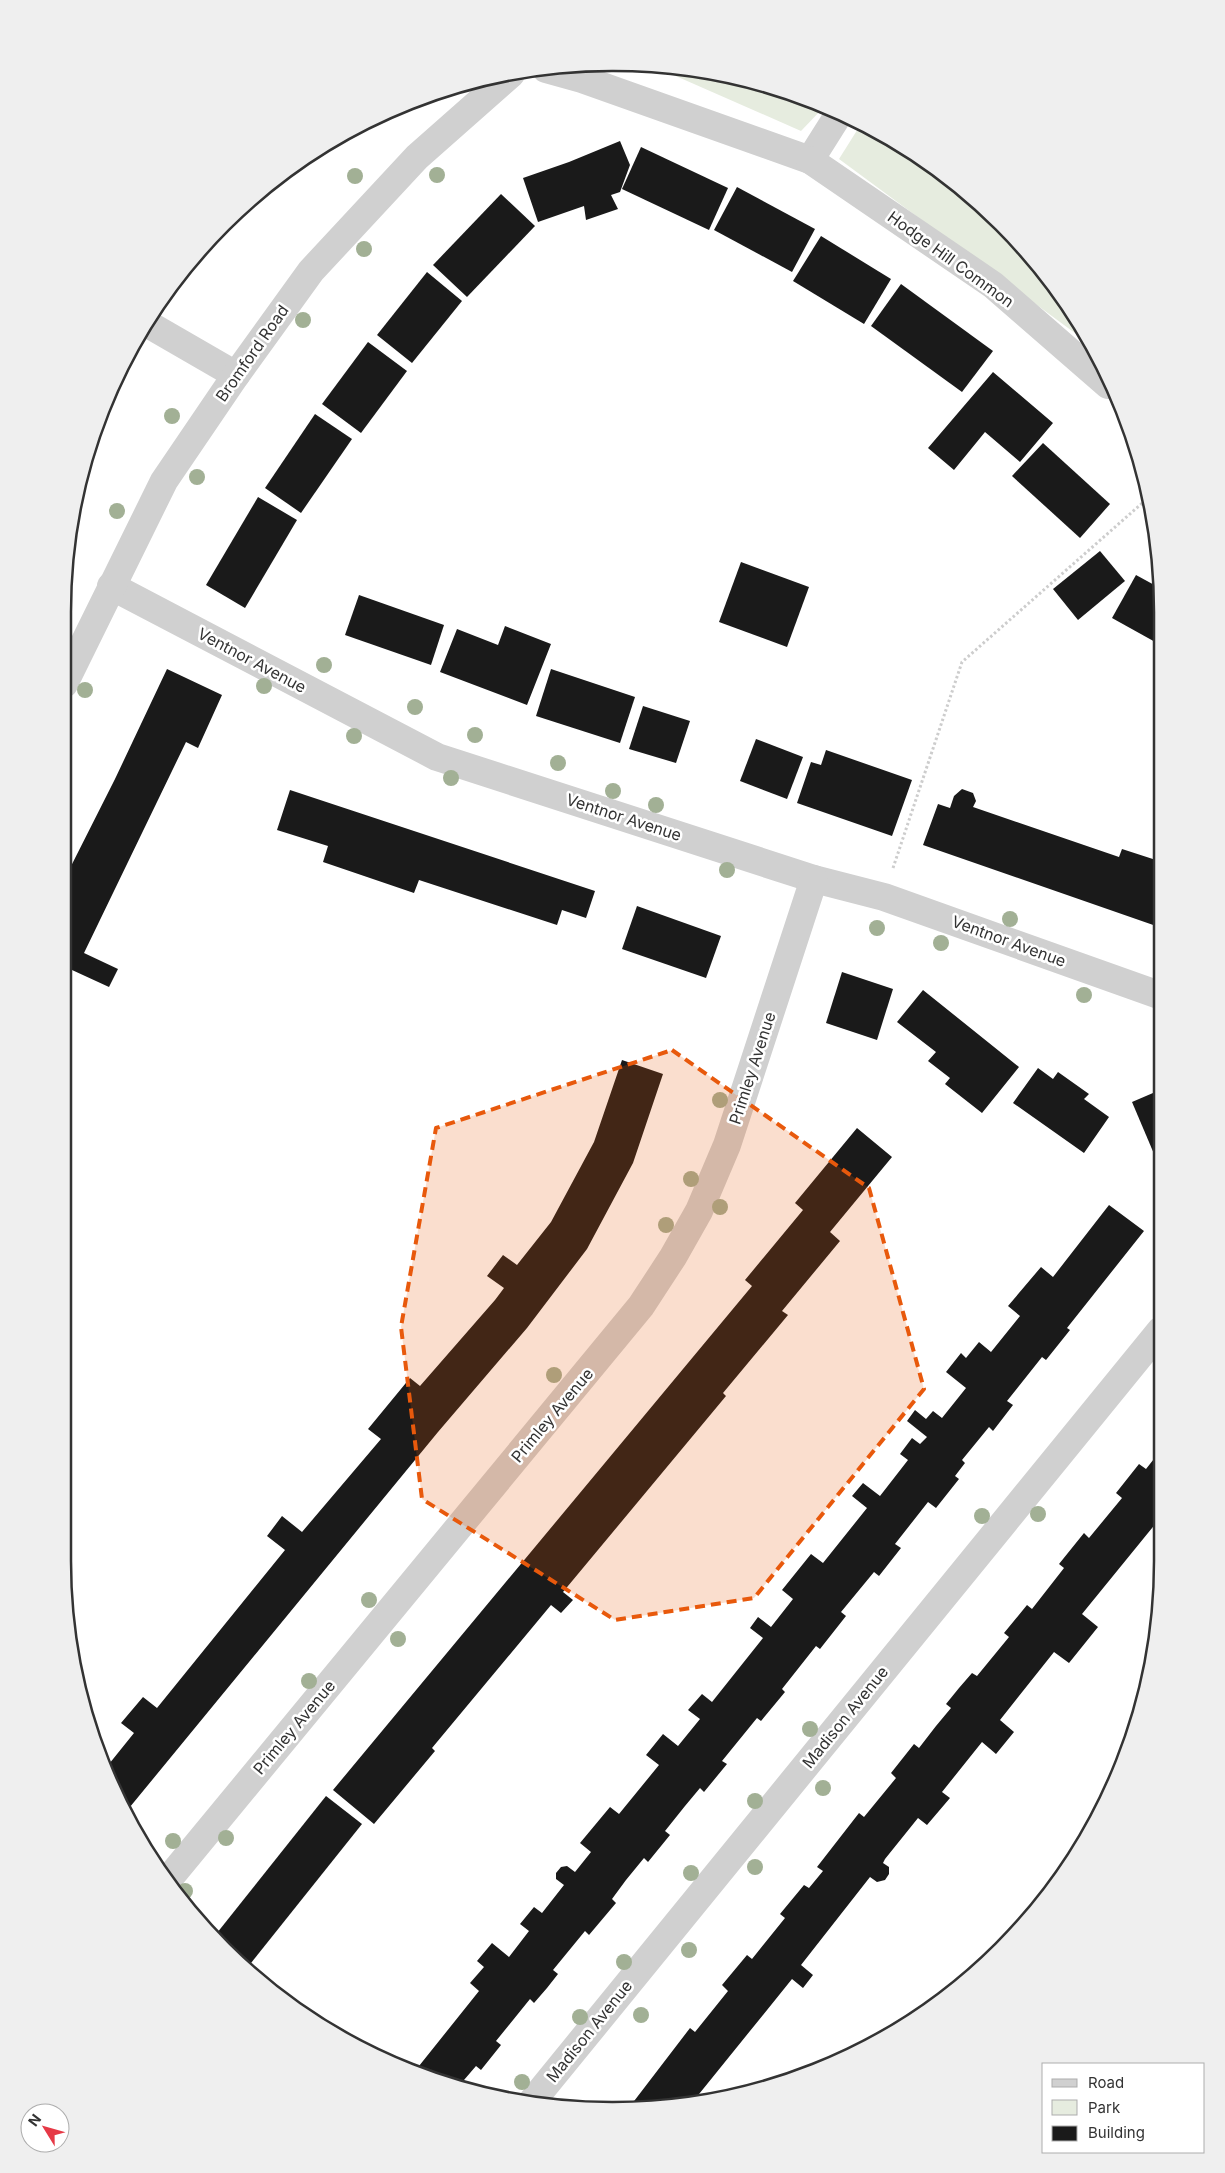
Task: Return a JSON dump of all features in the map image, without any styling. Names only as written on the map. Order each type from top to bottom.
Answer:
[{"type":"street","name":"Hodge Hill Common","points":[[563,74],[810,160],[993,285],[1101,379]]},
{"type":"street","name":"Bromford Road","points":[[71,669],[164,481],[236,375],[318,264],[417,157],[500,84]]},
{"type":"street","points":[[810,160],[836,119]]},
{"type":"street","points":[[153,327],[236,375]]},
{"type":"street","name":"Ventnor Avenue","points":[[111,586],[437,757],[814,879],[884,897],[1154,993]]},
{"type":"street","name":"Primley Avenue","points":[[172,1875],[635,1314],[673,1257],[699,1211],[727,1144],[814,879]]},
{"type":"street","name":"Madison Avenue","points":[[536,2096],[1154,1338]]},
{"type":"path","points":[[884,897],[962,662],[1142,503]]},
{"type":"highlighted area","points":[[672,1050],[869,1188],[924,1389],[754,1598],[615,1620],[422,1499],[401,1327],[436,1128]]},
{"type":"green space","points":[[673,75],[753,90],[819,112],[801,131]]},
{"type":"green space","points":[[857,130],[913,162],[942,183],[995,230],[1019,256],[1042,283],[1076,334],[839,159]]},
{"type":"building","points":[[620,141],[630,165],[620,192],[611,195],[618,209],[586,220],[584,206],[538,222],[523,178]]},
{"type":"building","points":[[641,147],[728,188],[709,230],[622,189]]},
{"type":"building","points":[[737,187],[815,229],[792,272],[714,230]]},
{"type":"building","points":[[501,194],[535,226],[467,297],[433,265]]},
{"type":"building","points":[[821,236],[891,279],[864,324],[793,281]]},
{"type":"building","points":[[427,272],[462,301],[412,363],[377,335]]},
{"type":"building","points":[[901,284],[993,351],[962,392],[871,326]]},
{"type":"building","points":[[368,342],[407,371],[361,433],[322,404]]},
{"type":"building","points":[[993,372],[1053,423],[1020,462],[985,432],[954,470],[928,448]]},
{"type":"building","points":[[315,414],[352,439],[301,513],[265,488]]},
{"type":"building","points":[[1043,443],[1110,504],[1080,538],[1012,476]]},
{"type":"building","points":[[258,497],[297,520],[245,608],[206,585]]},
{"type":"building","points":[[1100,551],[1125,581],[1078,620],[1053,589]]},
{"type":"building","points":[[741,562],[809,587],[787,647],[719,622]]},
{"type":"building","points":[[1136,575],[1153,584],[1154,641],[1112,618]]},
{"type":"building","points":[[359,595],[444,625],[431,665],[345,635]]},
{"type":"building","points":[[505,626],[551,644],[527,705],[440,672],[457,629],[498,645]]},
{"type":"building","points":[[167,669],[222,695],[198,748],[186,742],[84,953],[118,969],[109,987],[72,970],[71,972],[71,866]]},
{"type":"building","points":[[551,669],[635,697],[620,743],[536,716]]},
{"type":"building","points":[[643,706],[690,721],[676,763],[629,749]]},
{"type":"building","points":[[756,739],[803,757],[787,799],[740,781]]},
{"type":"building","points":[[826,750],[912,780],[892,836],[797,803],[811,762],[821,765]]},
{"type":"building","points":[[962,789],[973,793],[976,801],[973,807],[1119,857],[1122,849],[1154,859],[1154,925],[923,845],[938,804],[950,808],[954,796]]},
{"type":"building","points":[[290,790],[595,891],[586,918],[562,910],[557,925],[419,880],[414,893],[323,862],[328,846],[277,830]]},
{"type":"building","points":[[637,906],[721,936],[706,978],[622,949]]},
{"type":"building","points":[[842,972],[893,989],[877,1040],[826,1023]]},
{"type":"building","points":[[923,990],[1019,1067],[982,1113],[945,1084],[950,1078],[928,1061],[936,1052],[897,1022]]},
{"type":"building","points":[[622,1060],[663,1074],[633,1163],[587,1249],[527,1328],[438,1432],[130,1806],[110,1763],[134,1733],[121,1723],[143,1697],[157,1708],[285,1550],[267,1536],[282,1516],[302,1532],[381,1439],[368,1429],[410,1378],[420,1386],[495,1300],[504,1288],[487,1276],[503,1255],[517,1265],[551,1222],[594,1142]]},
{"type":"building","points":[[1038,1068],[1053,1079],[1058,1072],[1089,1094],[1084,1099],[1109,1117],[1084,1153],[1013,1103]]},
{"type":"building","points":[[1154,1093],[1154,1154],[1132,1102]]},
{"type":"building","points":[[857,1128],[892,1157],[830,1232],[840,1241],[782,1311],[788,1315],[723,1393],[726,1396],[563,1592],[573,1600],[561,1613],[551,1605],[432,1748],[435,1751],[374,1824],[333,1790],[752,1286],[745,1280],[803,1210],[795,1203]]},
{"type":"building","points":[[1109,1205],[1144,1231],[1067,1328],[1070,1330],[1046,1360],[1042,1357],[1007,1401],[1013,1405],[993,1431],[989,1427],[962,1460],[965,1463],[955,1476],[959,1479],[936,1508],[928,1502],[895,1544],[901,1548],[879,1576],[874,1572],[841,1612],[846,1616],[820,1649],[816,1646],[782,1689],[785,1692],[761,1721],[757,1718],[722,1761],[727,1764],[704,1792],[700,1788],[685,1806],[665,1831],[670,1835],[648,1862],[644,1858],[612,1899],[616,1903],[589,1935],[585,1931],[553,1970],[558,1974],[534,2003],[530,1999],[496,2041],[501,2045],[481,2070],[476,2066],[464,2080],[419,2066],[479,1991],[470,1983],[484,1967],[477,1961],[492,1943],[509,1957],[529,1931],[520,1924],[534,1907],[542,1913],[564,1885],[556,1879],[556,1873],[561,1867],[567,1866],[575,1872],[591,1852],[580,1843],[610,1807],[619,1814],[659,1765],[646,1755],[663,1734],[678,1746],[700,1719],[688,1710],[702,1694],[712,1702],[763,1638],[750,1628],[758,1617],[771,1627],[793,1599],[782,1590],[811,1554],[823,1563],[867,1508],[852,1496],[863,1483],[880,1496],[908,1460],[900,1454],[912,1438],[920,1444],[927,1437],[907,1421],[915,1410],[926,1419],[933,1411],[942,1418],[966,1388],[946,1372],[961,1353],[966,1358],[979,1342],[991,1352],[1020,1316],[1008,1306],[1041,1267],[1053,1277]]},
{"type":"building","points":[[1154,1459],[1154,1526],[1082,1614],[1098,1627],[1069,1663],[1054,1652],[1000,1720],[1014,1732],[996,1754],[982,1742],[942,1792],[950,1798],[927,1825],[918,1818],[885,1859],[883,1863],[889,1867],[889,1874],[885,1880],[877,1882],[870,1877],[801,1965],[813,1975],[803,1988],[792,1979],[699,2094],[634,2101],[690,2028],[695,2032],[728,1991],[722,1985],[747,1955],[752,1959],[785,1918],[780,1914],[804,1885],[809,1888],[823,1871],[817,1867],[859,1813],[864,1817],[896,1778],[891,1773],[914,1744],[919,1748],[951,1708],[946,1704],[972,1673],[977,1676],[1009,1637],[1004,1633],[1027,1605],[1032,1609],[1064,1568],[1059,1564],[1084,1533],[1089,1538],[1122,1498],[1116,1493],[1139,1464],[1146,1469]]},
{"type":"building","points":[[326,1796],[362,1824],[251,1963],[219,1931]]}]
